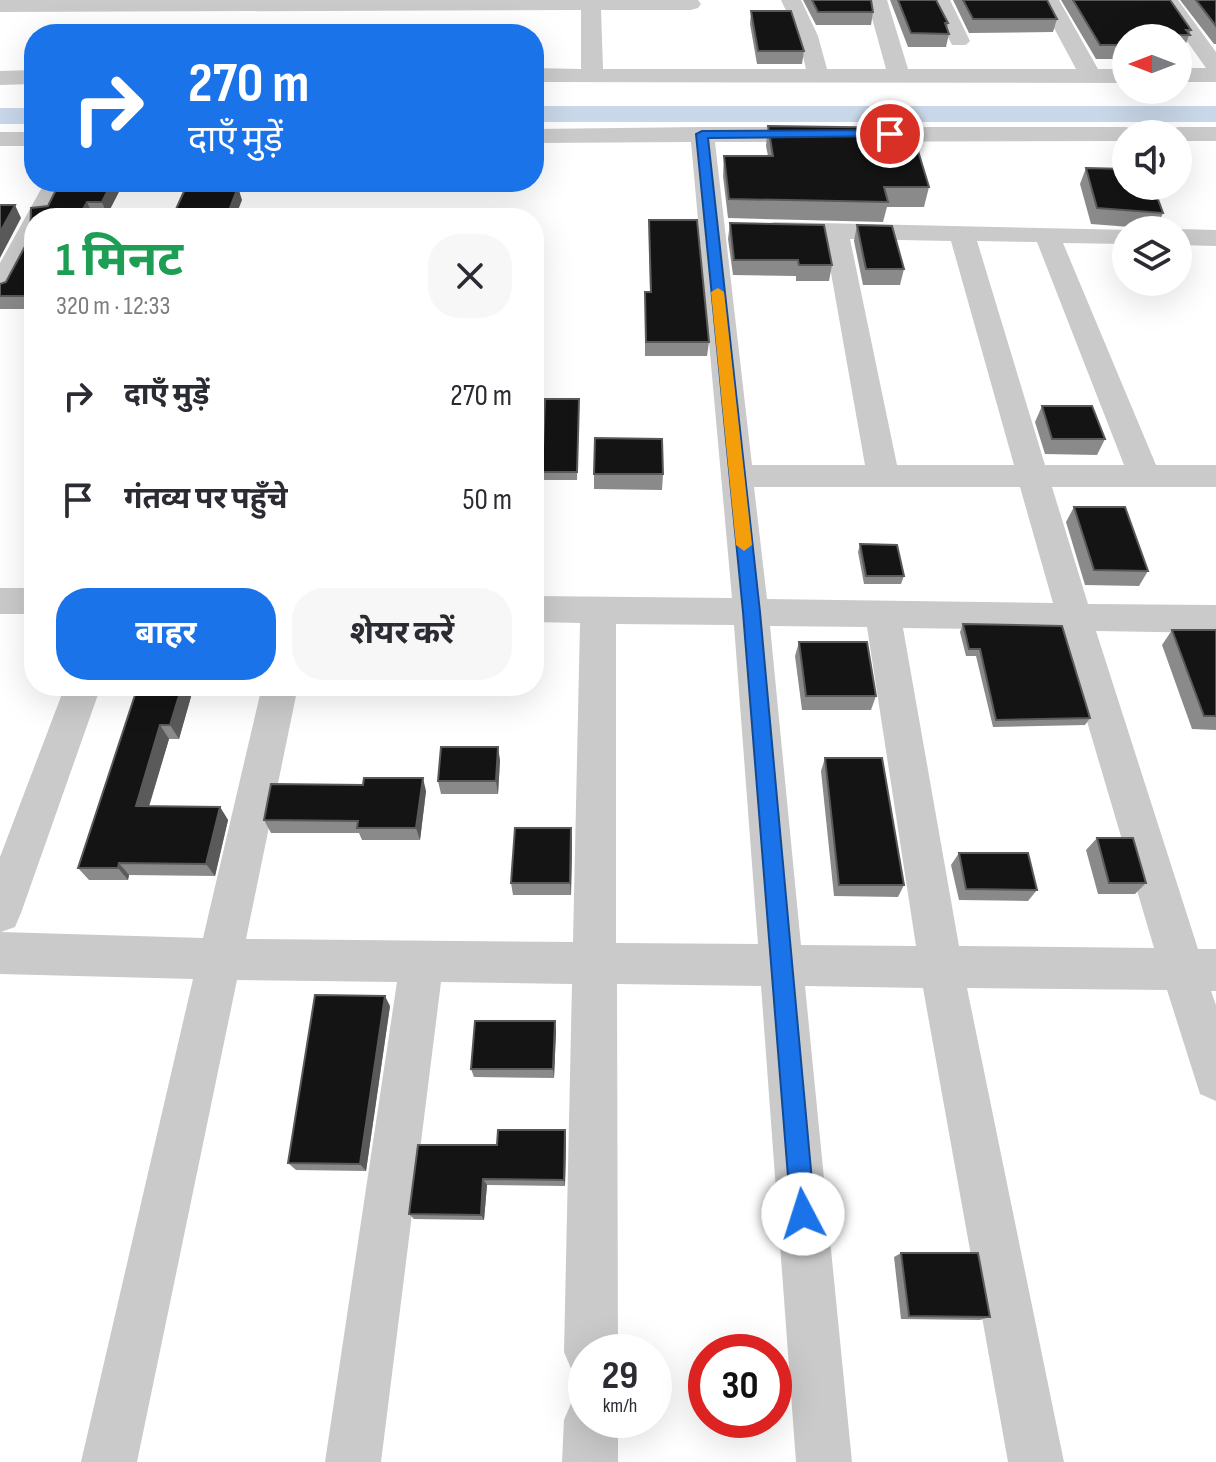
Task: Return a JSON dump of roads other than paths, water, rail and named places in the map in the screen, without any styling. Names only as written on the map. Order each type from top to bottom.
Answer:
[{"type":"street","points":[[791,0],[808,36],[818,75]]},
{"type":"street","points":[[877,0],[899,76]]},
{"type":"street","points":[[940,0],[959,41]]},
{"type":"street","points":[[1049,0],[1091,76]]},
{"type":"street","points":[[1168,0],[1216,67]]},
{"type":"street","points":[[211,22],[239,3]]},
{"type":"street","points":[[0,6],[239,3],[407,12],[483,12],[591,4],[691,4]]},
{"type":"street","points":[[591,4],[592,75]]},
{"type":"street","points":[[119,24],[131,5]]},
{"type":"street","points":[[544,75],[1112,76]]},
{"type":"street","points":[[1192,75],[1216,75]]},
{"type":"street","points":[[0,78],[24,77]]},
{"type":"street","points":[[702,134],[751,612],[824,1462]]},
{"type":"street","points":[[544,136],[1112,134]]},
{"type":"street","points":[[1192,134],[1216,134]]},
{"type":"street","points":[[0,139],[24,139]]},
{"type":"street","points":[[711,228],[1112,236]]},
{"type":"street","points":[[836,231],[883,475]]},
{"type":"street","points":[[962,233],[1074,617],[1199,970],[1216,1078]]},
{"type":"street","points":[[1047,235],[1144,475]]},
{"type":"street","points":[[1192,237],[1216,238]]},
{"type":"street","points":[[0,288],[24,244]]},
{"type":"street","points":[[737,476],[1216,476]]},
{"type":"street","points":[[0,601],[24,601]]},
{"type":"street","points":[[544,609],[1074,617],[1214,625]]},
{"type":"street","points":[[591,1334],[598,610]]},
{"type":"street","points":[[883,614],[941,968],[1036,1462]]},
{"type":"street","points":[[0,913],[79,696]]},
{"type":"street","points":[[109,1462],[278,696]]},
{"type":"street","points":[[0,953],[782,967],[1199,970]]},
{"type":"street","points":[[353,1462],[422,961]]},
{"type":"street","points":[[590,1462],[591,1438]]},
{"type":"waterway","points":[[544,114],[1216,114]]},
{"type":"waterway","points":[[0,116],[24,116]]}]
